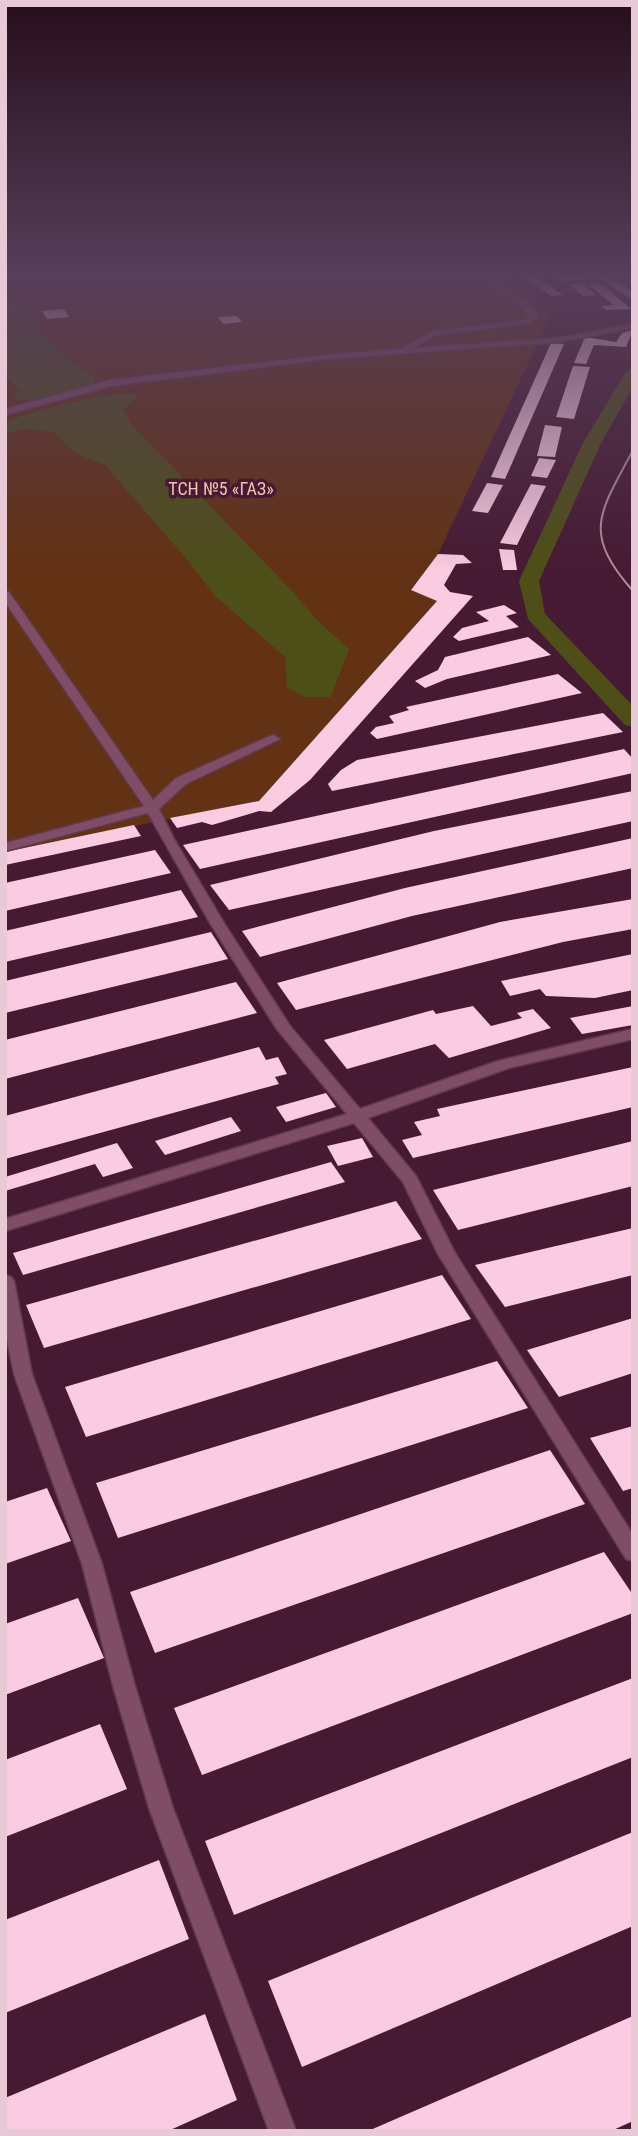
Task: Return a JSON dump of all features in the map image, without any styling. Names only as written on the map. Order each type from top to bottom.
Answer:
[{"type":"lane","points":[[5,412],[110,383],[194,373]]},
{"type":"lane","points":[[5,594],[152,808],[167,839],[217,923],[284,1028],[410,1180],[447,1254],[633,1553]]},
{"type":"lane","points":[[5,847],[152,808],[181,781],[274,738]]},
{"type":"lane","points":[[5,1225],[358,1116],[504,1064],[633,1034]]},
{"type":"lane","points":[[5,1281],[23,1374],[92,1564],[124,1686],[161,1808],[283,2131]]},
{"type":"green space","name":"ТСН №5 «ГАЗ»","points":[[5,373],[524,373],[438,554],[411,589],[437,601],[259,801],[5,852]]},
{"type":"shaded area","points":[[5,373],[88,373],[94,376],[95,384],[34,399],[17,400],[11,394],[22,390],[5,377]]},
{"type":"shaded area","points":[[134,393],[137,399],[123,409],[132,425],[317,620],[349,649],[331,697],[304,697],[287,687],[285,657],[214,595],[190,563],[105,465],[75,453],[53,432],[25,429],[5,433],[5,422],[36,412],[68,403]]},
{"type":"building","points":[[538,373],[551,373],[505,479],[491,477]]},
{"type":"building","points":[[571,373],[588,373],[574,419],[556,417]]},
{"type":"building","points":[[545,425],[562,427],[555,457],[537,456]]},
{"type":"building","points":[[539,458],[556,460],[547,478],[531,476]]},
{"type":"building","points":[[487,483],[503,485],[488,513],[472,511]]},
{"type":"building","points":[[531,484],[546,486],[517,545],[500,543]]},
{"type":"building","points":[[499,549],[514,550],[517,570],[503,570]]},
{"type":"building","points":[[438,554],[463,555],[472,563],[456,564],[444,585],[450,592],[473,596],[310,780],[271,812],[259,811],[212,825],[202,822],[177,828],[170,818],[259,801],[437,601],[411,590]]},
{"type":"building","points":[[504,605],[517,613],[506,616],[519,627],[459,641],[453,637],[462,628],[489,621],[476,612]]},
{"type":"building","points":[[528,637],[551,655],[447,679],[425,688],[415,681],[438,670],[445,657]]},
{"type":"building","points":[[558,674],[582,693],[377,739],[370,733],[376,727],[394,723],[389,716],[409,710],[406,707]]},
{"type":"building","points":[[603,713],[623,732],[332,791],[328,784],[341,770],[357,760]]},
{"type":"building","points":[[624,749],[633,759],[633,773],[200,869],[183,845]]},
{"type":"building","points":[[633,791],[633,821],[229,910],[210,885],[434,831]]},
{"type":"building","points":[[134,825],[141,836],[5,865],[5,852]]},
{"type":"building","points":[[633,838],[633,868],[412,916],[260,957],[242,931],[405,888]]},
{"type":"building","points":[[155,850],[171,873],[5,911],[5,883]]},
{"type":"building","points":[[181,890],[198,917],[5,962],[5,931]]},
{"type":"building","points":[[633,899],[633,929],[563,942],[296,1010],[277,983],[500,922]]},
{"type":"building","points":[[211,932],[228,959],[5,1013],[5,981]]},
{"type":"building","points":[[633,954],[633,990],[595,998],[546,996],[540,989],[510,996],[501,981]]},
{"type":"building","points":[[236,982],[257,1013],[5,1079],[5,1040]]},
{"type":"building","points":[[473,1006],[491,1026],[522,1018],[517,1013],[533,1009],[551,1028],[449,1058],[435,1044],[347,1069],[324,1040],[433,1010],[436,1014]]},
{"type":"building","points":[[633,1006],[633,1025],[582,1034],[570,1018]]},
{"type":"building","points":[[259,1047],[266,1060],[278,1057],[287,1074],[275,1077],[279,1084],[5,1159],[5,1116]]},
{"type":"building","points":[[633,1067],[633,1107],[413,1158],[402,1140],[422,1135],[414,1122],[440,1116],[437,1109]]},
{"type":"building","points":[[326,1093],[336,1107],[286,1122],[276,1107]]},
{"type":"building","points":[[231,1117],[241,1131],[165,1155],[155,1141]]},
{"type":"building","points":[[362,1138],[373,1157],[338,1166],[327,1146]]},
{"type":"building","points":[[633,1141],[633,1186],[458,1230],[433,1190]]},
{"type":"building","points":[[117,1143],[133,1168],[103,1177],[95,1164],[5,1191],[5,1177]]},
{"type":"building","points":[[331,1162],[345,1182],[23,1275],[13,1253]]},
{"type":"building","points":[[396,1201],[422,1239],[44,1348],[26,1305]]},
{"type":"building","points":[[633,1228],[633,1275],[505,1307],[475,1265]]},
{"type":"building","points":[[442,1275],[471,1319],[86,1437],[65,1387]]},
{"type":"building","points":[[633,1318],[633,1373],[559,1397],[527,1350]]},
{"type":"building","points":[[497,1361],[528,1408],[118,1538],[96,1483]]},
{"type":"building","points":[[633,1426],[633,1488],[623,1491],[590,1438]]},
{"type":"building","points":[[550,1450],[585,1504],[155,1653],[130,1592]]},
{"type":"building","points":[[47,1488],[71,1541],[5,1564],[5,1502]]},
{"type":"building","points":[[604,1552],[633,1595],[633,1613],[202,1775],[174,1708]]},
{"type":"building","points":[[78,1598],[104,1658],[5,1695],[5,1624]]},
{"type":"building","points":[[633,1678],[633,1757],[234,1915],[205,1841]]},
{"type":"building","points":[[100,1724],[127,1789],[5,1837],[5,1760]]},
{"type":"building","points":[[633,1832],[633,1926],[302,2067],[268,1981]]},
{"type":"building","points":[[159,1860],[189,1939],[5,2013],[5,1920]]},
{"type":"building","points":[[205,2014],[237,2100],[168,2131],[5,2131],[5,2098]]},
{"type":"building","points":[[633,2016],[633,2121],[611,2131],[368,2131]]},
{"type":"waterway","points":[[633,373],[592,443],[529,581],[535,615],[633,720]]},
{"type":"tram line","points":[[633,450],[612,490],[601,522],[601,537],[606,553],[633,591]]}]
